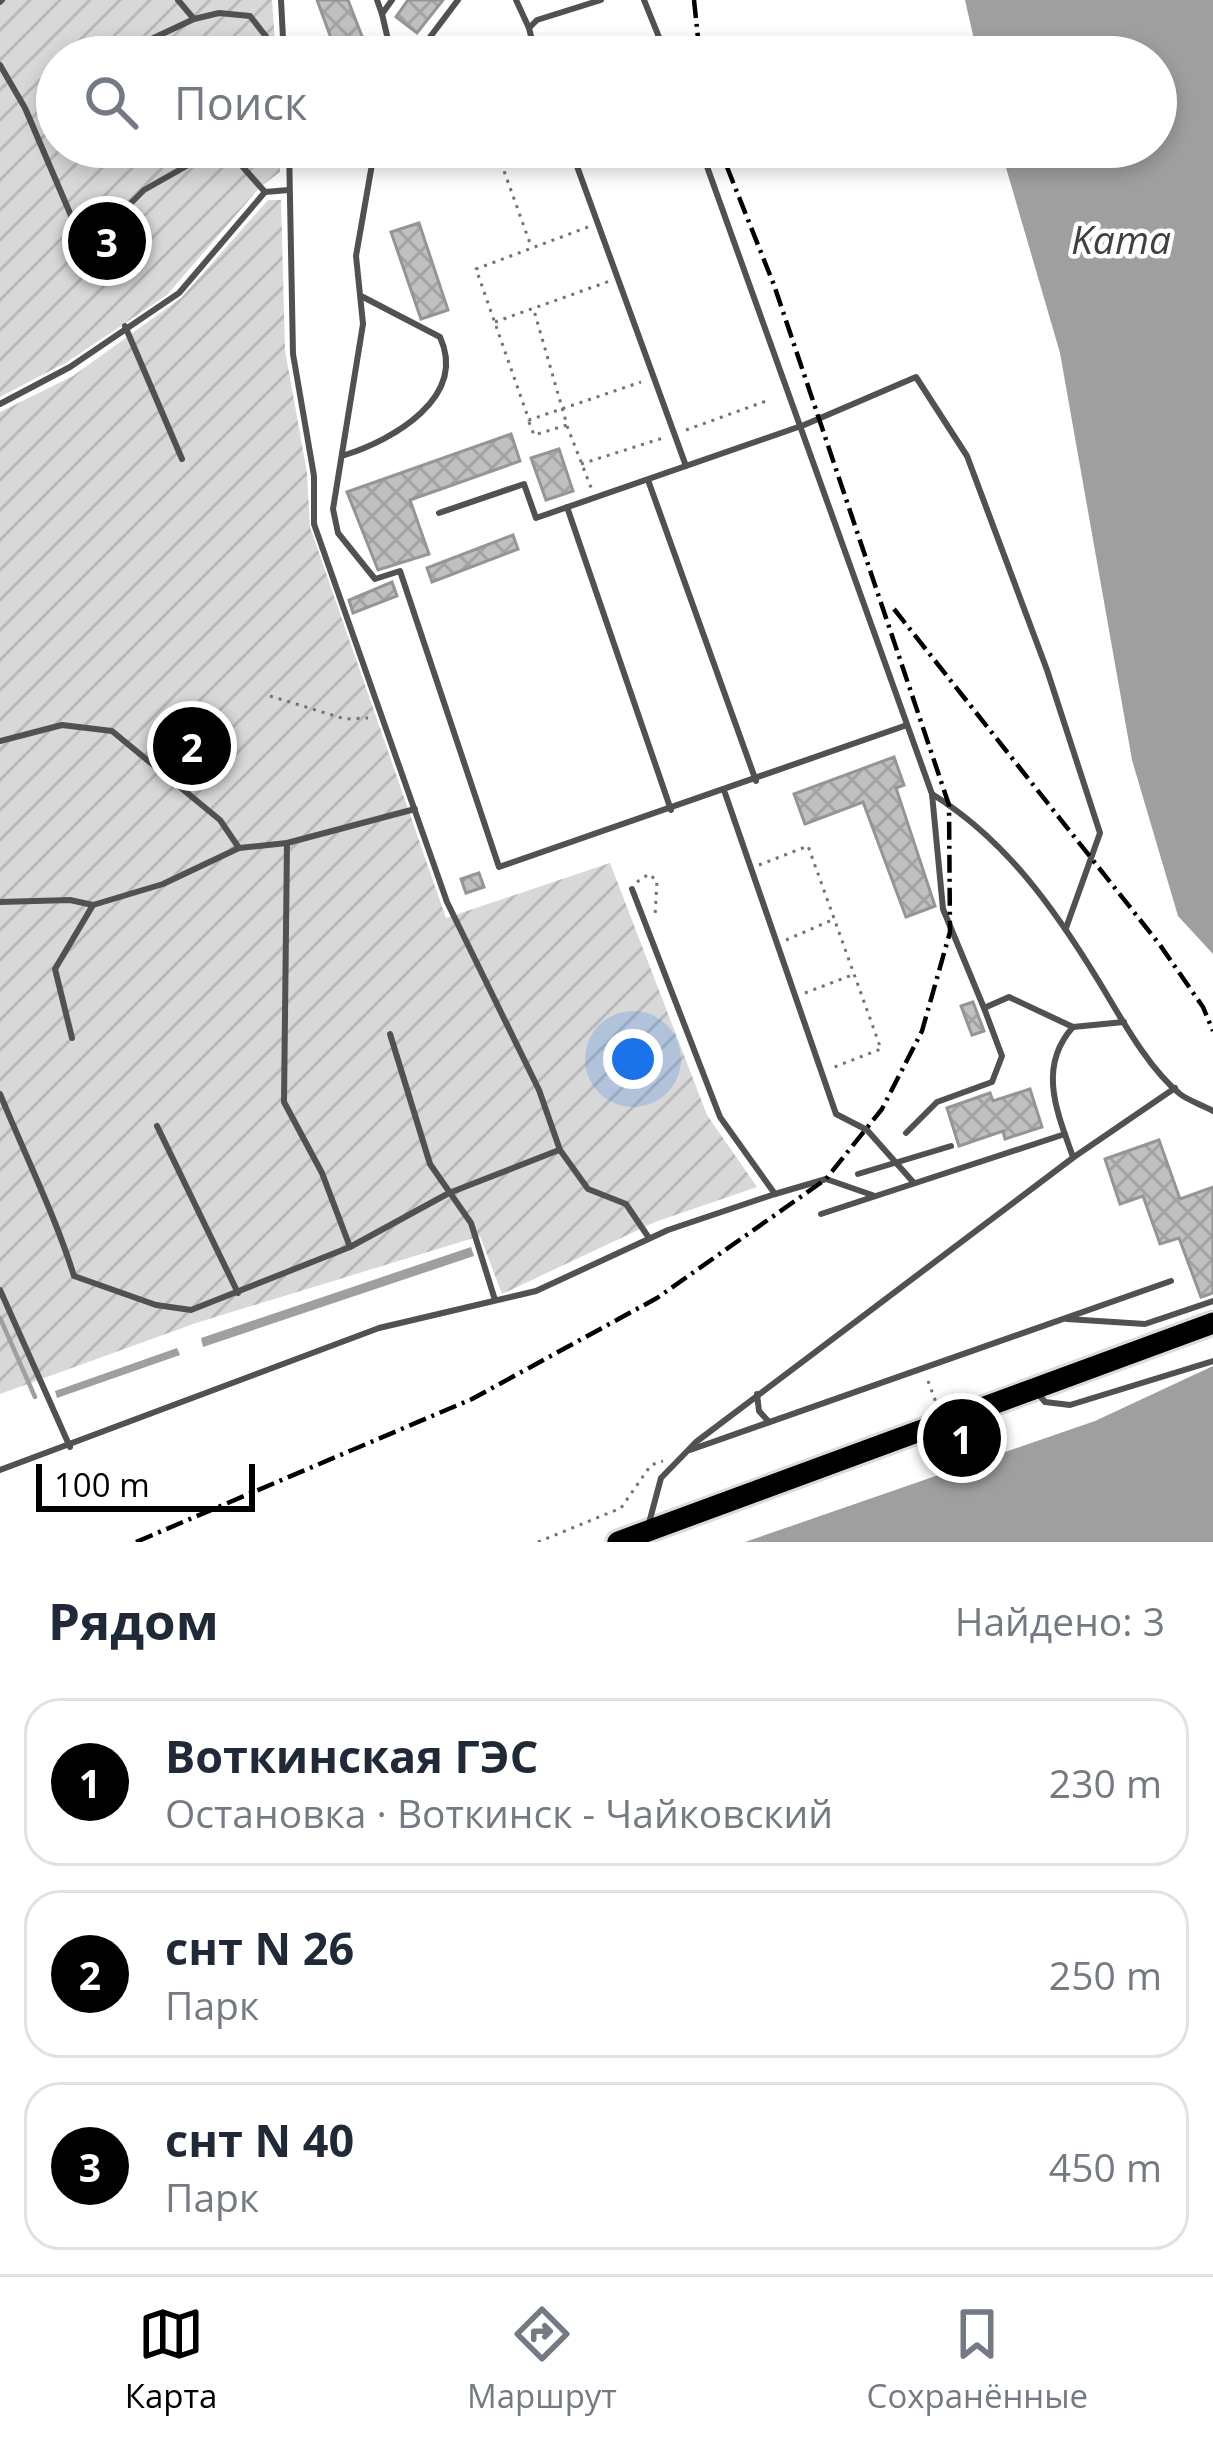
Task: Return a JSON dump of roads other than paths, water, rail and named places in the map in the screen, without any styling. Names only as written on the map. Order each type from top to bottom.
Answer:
[{"type":"main road","points":[[618,1542],[1213,1323]]},
{"type":"lane","points":[[178,0],[194,20]]},
{"type":"lane","points":[[281,0],[282,36]]},
{"type":"lane","points":[[377,0],[387,36]]},
{"type":"lane","points":[[382,14],[392,0]]},
{"type":"lane","points":[[431,36],[458,0]]},
{"type":"lane","points":[[516,0],[531,36]]},
{"type":"lane","points":[[529,28],[537,20],[602,0]]},
{"type":"lane","points":[[644,0],[659,36]]},
{"type":"lane","points":[[159,36],[219,14],[250,16],[266,36]]},
{"type":"lane","points":[[0,65],[36,134]]},
{"type":"lane","points":[[51,168],[78,232],[93,234],[108,226],[143,190],[183,168]]},
{"type":"lane","points":[[242,168],[265,192]]},
{"type":"lane","points":[[290,168],[293,354],[314,476],[314,524],[447,902],[539,1090],[560,1150],[588,1189],[626,1204],[649,1238]]},
{"type":"lane","points":[[371,168],[356,256],[363,296],[345,455],[333,509],[338,533],[376,579],[400,571],[500,867],[672,812],[907,725]]},
{"type":"lane","points":[[579,168],[686,466]]},
{"type":"lane","points":[[708,168],[804,425],[932,794],[943,908],[1002,1056],[992,1082],[937,1102],[906,1132]]},
{"type":"lane","points":[[0,404],[70,368],[179,293],[265,192],[291,190]]},
{"type":"lane","points":[[345,455],[379,445],[413,420],[434,400],[445,372],[440,337],[363,296]]},
{"type":"lane","points":[[125,326],[182,458]]},
{"type":"lane","points":[[440,513],[524,484],[536,518],[804,425],[916,377],[968,456],[1100,833],[1066,928]]},
{"type":"lane","points":[[648,479],[756,782]]},
{"type":"lane","points":[[567,507],[672,812]]},
{"type":"lane","points":[[0,741],[62,725],[112,731],[220,820],[239,848]]},
{"type":"lane","points":[[725,793],[825,1070],[836,1114],[867,1130],[914,1183]]},
{"type":"lane","points":[[932,794],[976,823],[1066,928],[1124,1022],[1174,1088],[1213,1111]]},
{"type":"lane","points":[[0,902],[51,899],[93,905],[163,884],[239,848],[287,843],[415,809]]},
{"type":"lane","points":[[287,843],[284,1102],[322,1173],[350,1247]]},
{"type":"lane","points":[[632,889],[720,1117],[775,1194]]},
{"type":"lane","points":[[72,1038],[55,969],[93,905]]},
{"type":"lane","points":[[984,1008],[1010,997],[1072,1027],[1124,1022]]},
{"type":"lane","points":[[1072,1027],[1057,1045],[1052,1103],[1074,1157]]},
{"type":"lane","points":[[390,1034],[430,1165],[471,1222],[495,1300]]},
{"type":"lane","points":[[646,1532],[662,1478],[687,1451],[757,1393],[1174,1088]]},
{"type":"lane","points":[[0,1094],[27,1167],[70,1250],[74,1276],[156,1305],[191,1310],[350,1247],[448,1193],[560,1150]]},
{"type":"lane","points":[[157,1126],[238,1293]]},
{"type":"lane","points":[[821,1214],[1065,1134]]},
{"type":"lane","points":[[858,1174],[951,1146]]},
{"type":"lane","points":[[0,1470],[380,1328],[536,1291],[649,1238],[775,1194],[826,1179],[875,1196]]},
{"type":"lane","points":[[687,1451],[1171,1281]]},
{"type":"lane","points":[[0,1290],[70,1447]]},
{"type":"lane","points":[[1063,1318],[1145,1324],[1213,1300]]},
{"type":"lane","points":[[1034,1389],[1045,1402],[1070,1405],[1213,1360]]},
{"type":"lane","points":[[757,1393],[759,1411],[769,1421]]},
{"type":"water","name":"Kama","points":[[965,0],[1213,0],[1213,954],[1178,916],[1132,760],[1060,353],[1006,168],[1177,168],[1177,36],[973,36]]},
{"type":"water","points":[[471,1247],[474,1256],[203,1347],[201,1338]]},
{"type":"water","points":[[177,1348],[180,1355],[57,1398],[55,1391]]},
{"type":"water","points":[[1213,1366],[1213,1542],[745,1542],[1095,1421]]},
{"type":"waterway","points":[[0,1318],[35,1397]]},
{"type":"railway","points":[[694,0],[698,36]]},
{"type":"railway","points":[[136,1542],[472,1399],[657,1298],[826,1179],[882,1109],[922,1031],[950,932],[949,805],[774,285],[727,168]]},
{"type":"railway","points":[[894,609],[1160,945],[1203,1007],[1213,1031]]},
{"type":"place","name":"снт N 40","points":[[107,241]]},
{"type":"place","name":"снт N 26","points":[[192,746]]},
{"type":"place","name":"Воткинская ГЭС","points":[[962,1438]]}]
